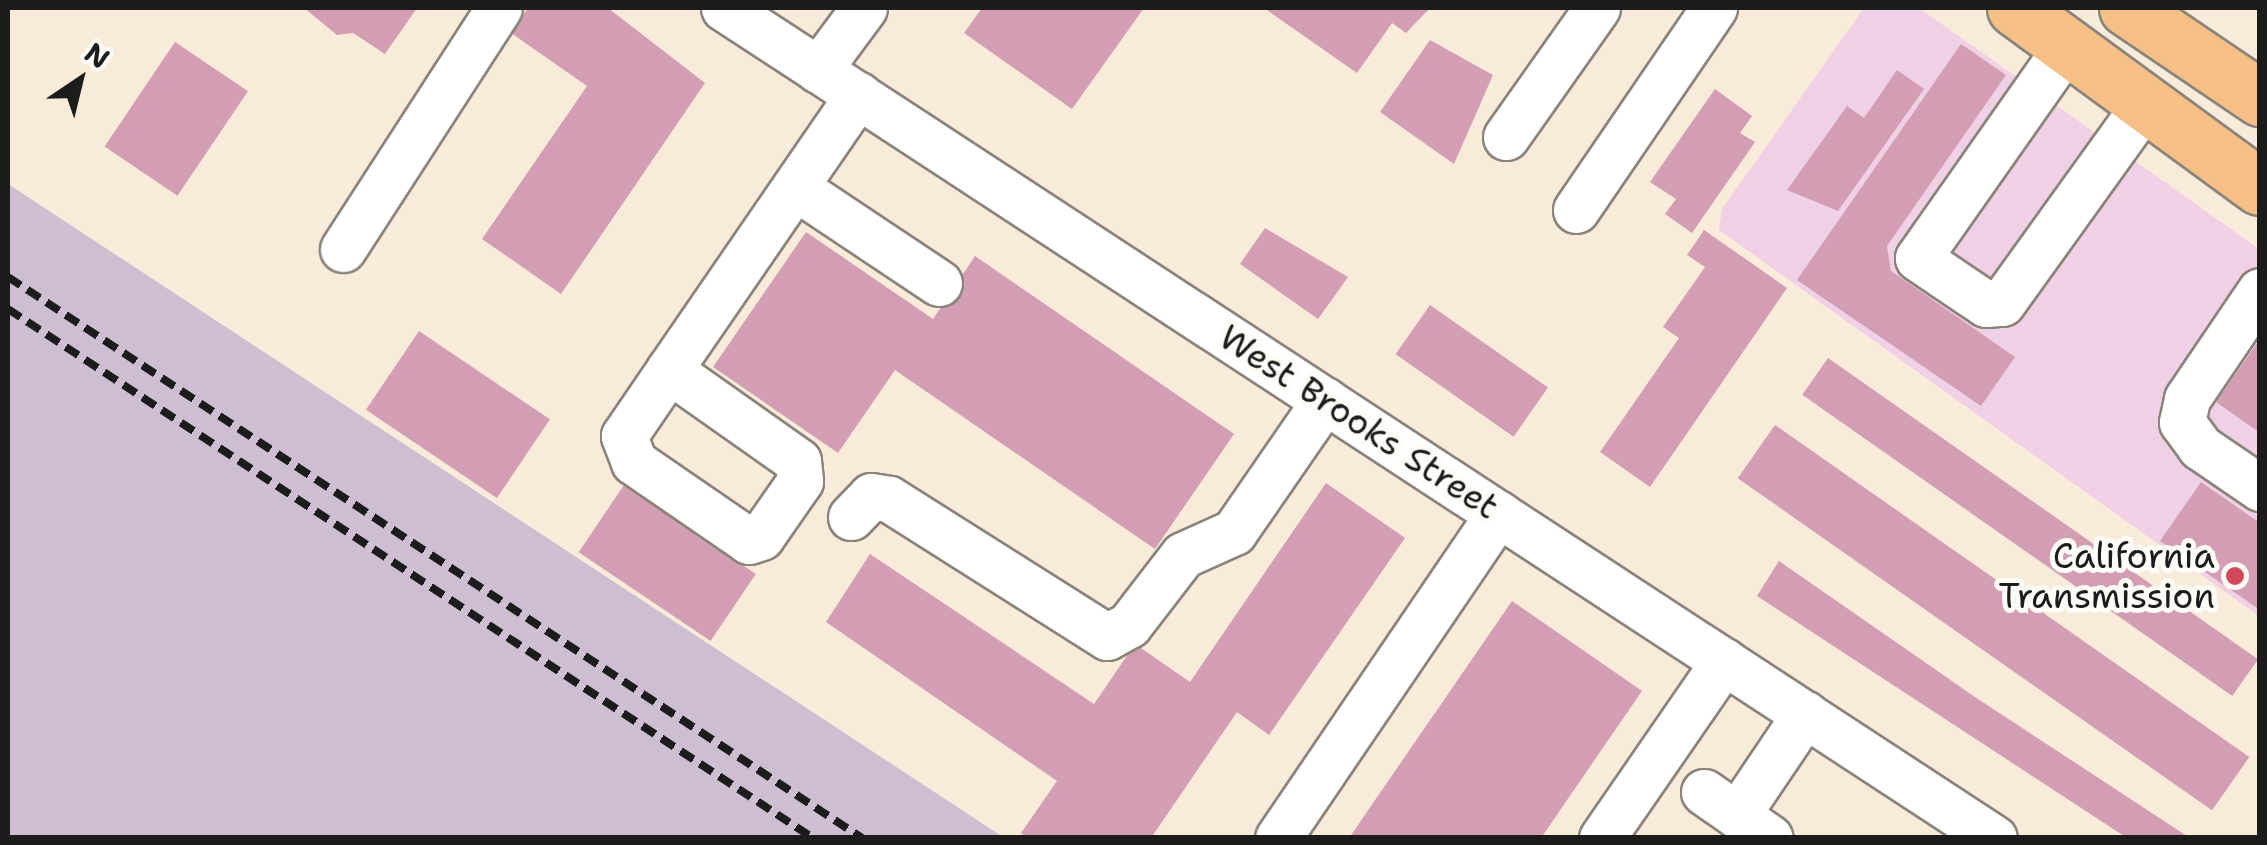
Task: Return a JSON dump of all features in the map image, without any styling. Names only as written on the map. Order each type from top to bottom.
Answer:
[{"type":"main road","points":[[2015,8],[2260,188]]},
{"type":"main road","points":[[2127,8],[2260,98]]},
{"type":"street","points":[[343,249],[498,8]]},
{"type":"street","name":"West Brooks Street","points":[[724,8],[1994,838]]},
{"type":"street","points":[[818,70],[864,8]]},
{"type":"street","points":[[1506,137],[1597,8]]},
{"type":"street","points":[[1576,210],[1714,8]]},
{"type":"street","points":[[2067,46],[1918,258],[1986,304],[2002,304],[2145,104]]},
{"type":"street","points":[[669,370],[858,95]]},
{"type":"street","points":[[794,187],[939,283]]},
{"type":"street","points":[[2260,291],[2187,399],[2182,422],[2200,447],[2260,488]]},
{"type":"street","points":[[851,516],[871,496],[889,499],[1107,637],[1129,625],[1184,556],[1234,532],[1325,400]]},
{"type":"street","points":[[1278,838],[1498,514]]},
{"type":"street","points":[[1602,838],[1724,662]]},
{"type":"street","points":[[1737,815],[1805,714]]},
{"type":"shaded area","points":[[1864,8],[1919,8],[2259,249],[2259,616],[1719,230],[1722,209]]},
{"type":"shaded area","points":[[8,184],[1003,837],[8,837]]},
{"type":"building","points":[[304,8],[417,8],[385,54],[353,33],[337,35]]},
{"type":"building","points":[[528,8],[608,8],[705,83],[561,294],[482,239],[587,86],[511,33]]},
{"type":"building","points":[[982,8],[1144,8],[1072,109],[964,33]]},
{"type":"building","points":[[1264,8],[1430,8],[1406,33],[1392,23],[1357,73]]},
{"type":"building","points":[[1430,40],[1493,75],[1454,164],[1380,112]]},
{"type":"building","points":[[175,42],[248,91],[177,196],[105,146]]},
{"type":"building","points":[[1961,44],[2006,75],[1887,246],[1891,271],[2015,357],[1981,406],[1797,280]]},
{"type":"building","points":[[1897,70],[1924,89],[1838,211],[1787,190],[1847,106],[1864,118]]},
{"type":"building","points":[[1715,89],[1752,116],[1740,133],[1755,142],[1692,233],[1665,214],[1676,199],[1650,182]]},
{"type":"building","points":[[1265,228],[1348,277],[1318,319],[1240,264]]},
{"type":"building","points":[[1704,230],[1787,288],[1650,487],[1600,452],[1679,338],[1663,327],[1705,267],[1687,255]]},
{"type":"building","points":[[806,232],[933,319],[975,256],[1234,434],[1155,549],[895,370],[838,453],[713,367]]},
{"type":"building","points":[[1430,305],[1548,388],[1514,437],[1396,354]]},
{"type":"building","points":[[419,331],[550,419],[497,498],[366,410]]},
{"type":"building","points":[[2260,339],[2260,433],[2216,402]]},
{"type":"building","points":[[1828,358],[2258,659],[2232,696],[1802,395]]},
{"type":"building","points":[[1775,425],[2249,757],[2212,810],[1738,478]]},
{"type":"building","name":"California Transmission","points":[[2201,482],[2260,523],[2260,610],[2160,541]]},
{"type":"building","points":[[1326,483],[1405,538],[1269,735],[1237,712],[1151,838],[1028,838],[1021,833],[1057,781],[826,622],[870,554],[1094,704],[1135,644],[1190,682]]},
{"type":"building","points":[[624,485],[756,574],[711,641],[579,552]]},
{"type":"building","points":[[1779,561],[1975,697],[2190,838],[2127,838],[1757,596]]},
{"type":"building","points":[[1512,601],[1642,691],[1541,838],[1349,838]]},
{"type":"railway","points":[[8,277],[862,838]]},
{"type":"railway","points":[[8,309],[813,838]]},
{"type":"place","name":"California Transmission","points":[[2235,576]]}]
